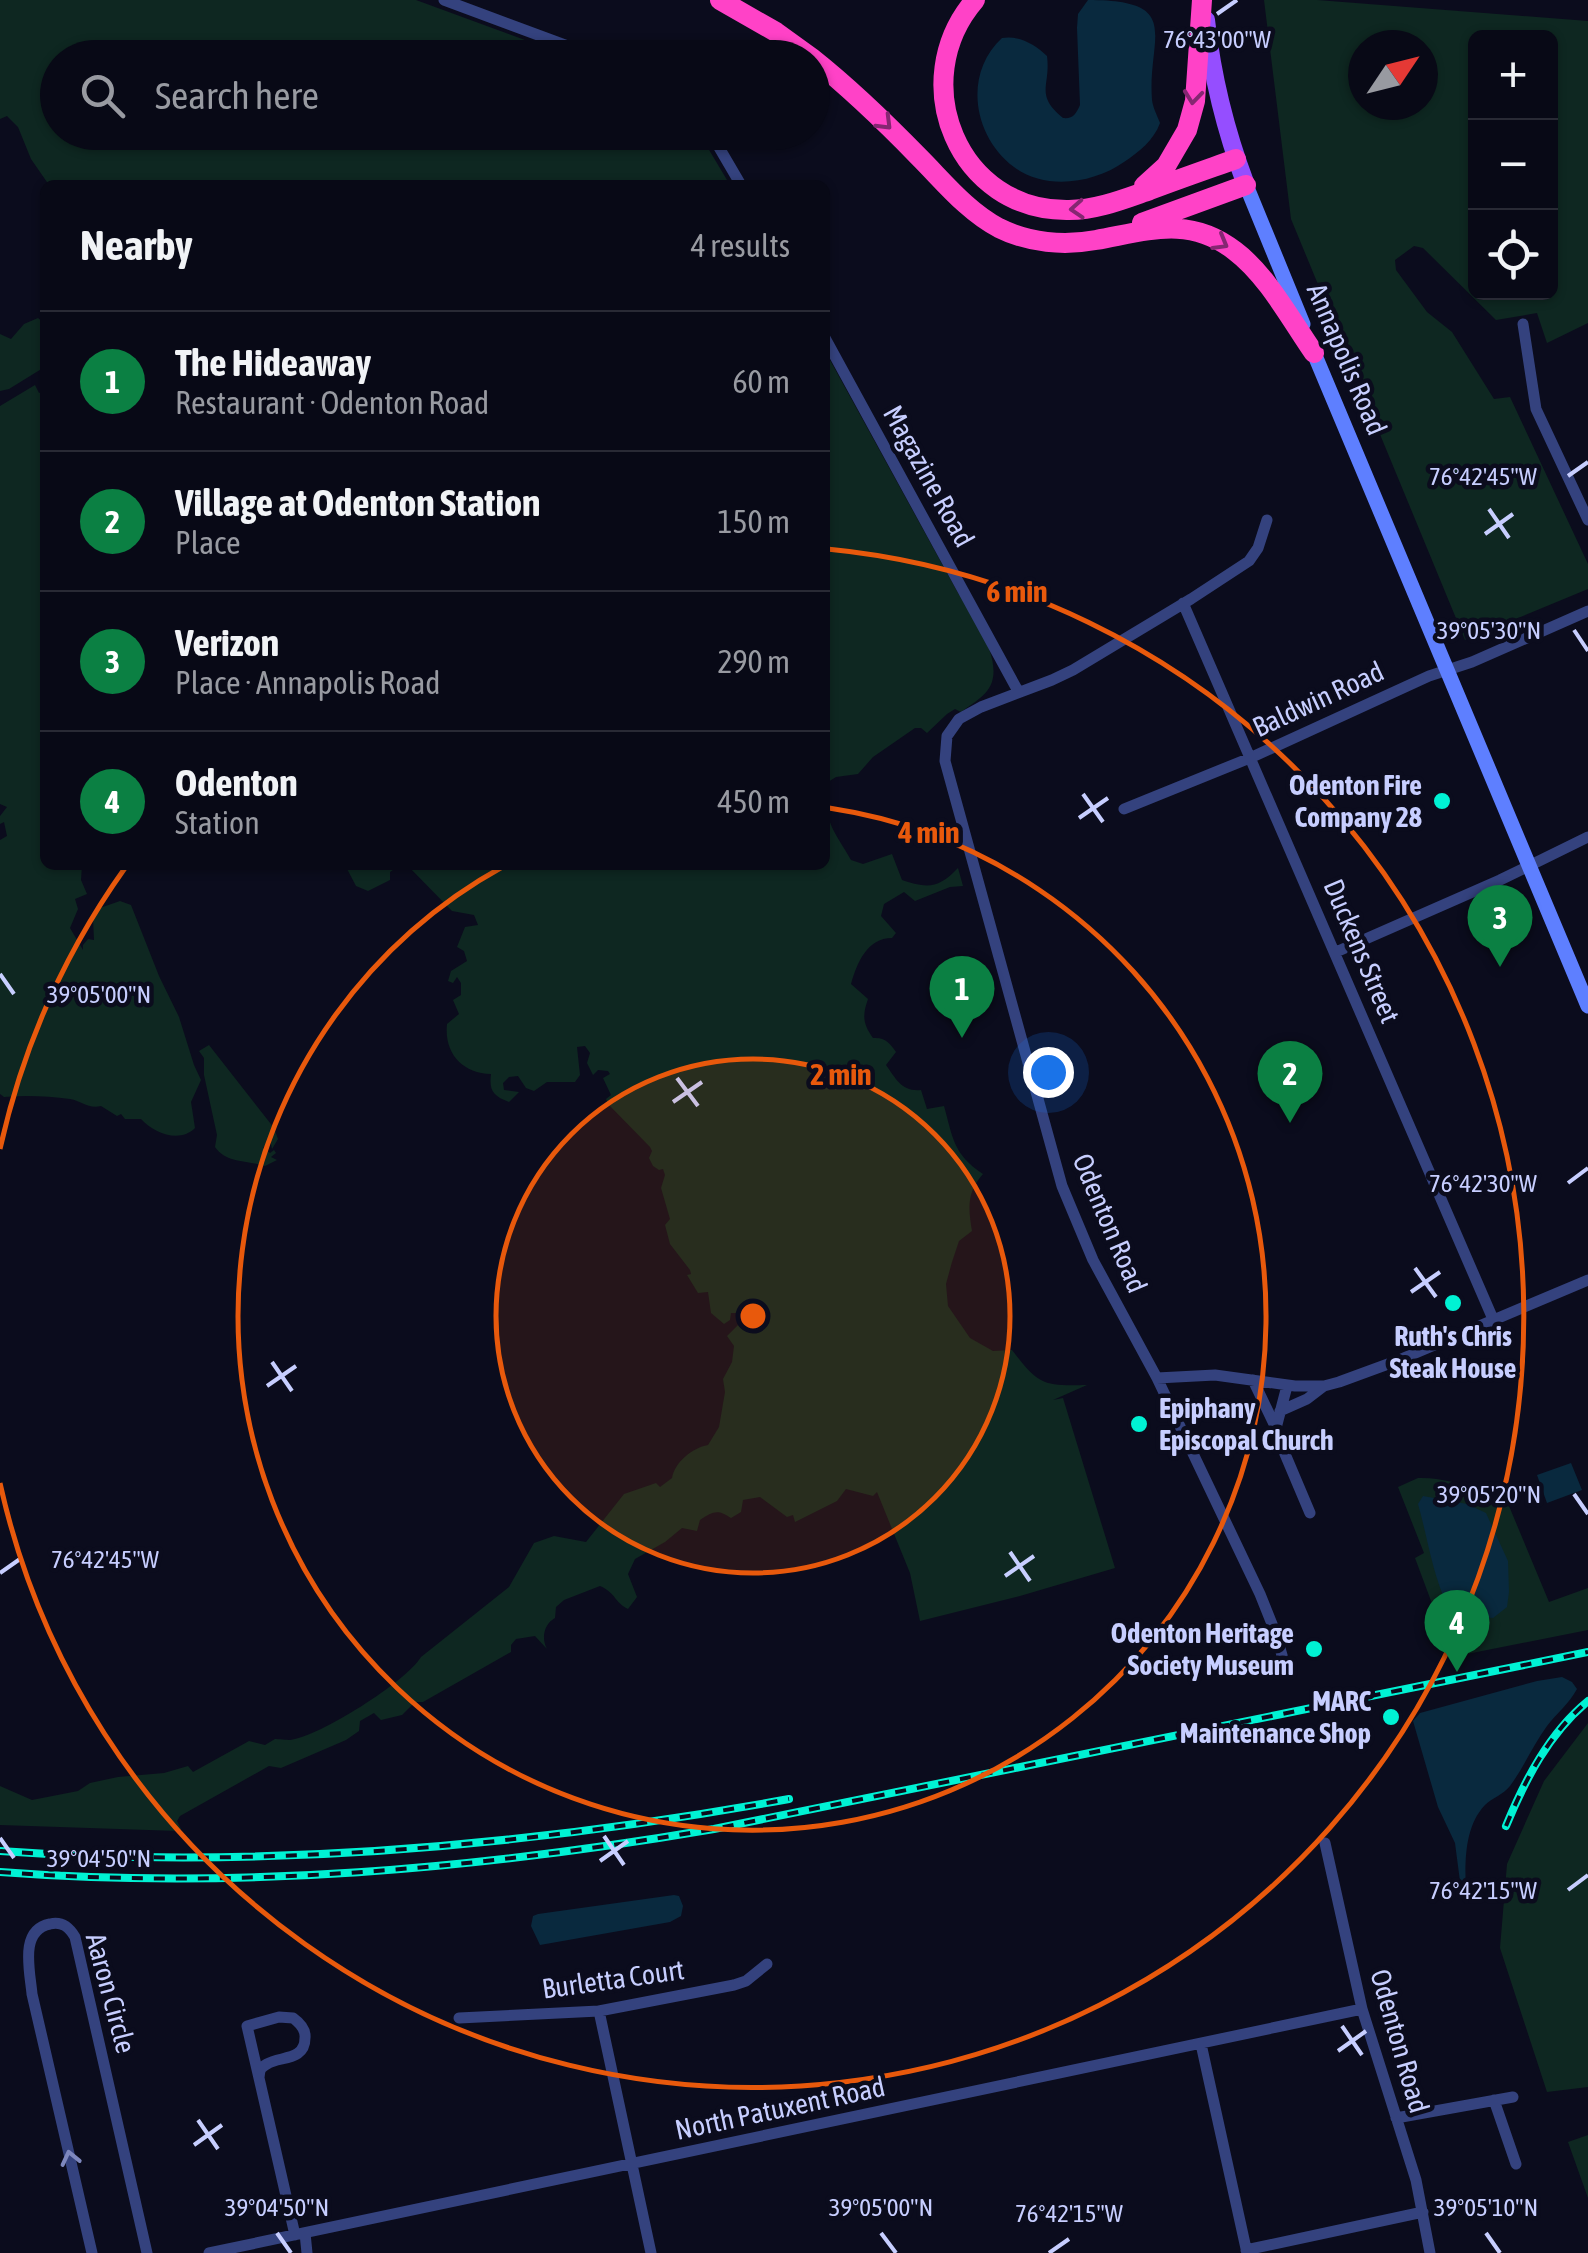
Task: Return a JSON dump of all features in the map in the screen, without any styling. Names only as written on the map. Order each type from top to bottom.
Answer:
[{"type":"highway","points":[[720,0],[786,40]]},
{"type":"highway","points":[[975,0],[950,42],[942,86],[950,128],[968,162],[996,188],[1029,204],[1066,211],[1088,209],[1236,159]]},
{"type":"highway","points":[[1121,200],[1166,166],[1187,130],[1195,101],[1203,0]]},
{"type":"highway","points":[[830,73],[864,101],[965,204],[1020,236],[1046,242],[1094,241],[1182,228],[1216,238],[1250,263],[1314,353]]},
{"type":"highway","points":[[1094,241],[1246,184]]},
{"type":"main road","name":"Annapolis Road","points":[[1203,0],[1217,85],[1236,159],[1588,1006]]},
{"type":"street","points":[[444,0],[552,40]]},
{"type":"street","points":[[721,150],[739,180]]},
{"type":"street","points":[[1523,324],[1536,409],[1588,520]]},
{"type":"street","name":"Magazine Road","points":[[830,347],[1018,691]]},
{"type":"street","name":"Odenton Road","points":[[1267,520],[1250,561],[1184,604],[1073,670],[959,719],[946,736],[944,761],[1062,1186],[1093,1260],[1157,1378],[1260,1594],[1287,1674]]},
{"type":"street","name":"Duckens Street","points":[[1184,604],[1493,1318]]},
{"type":"street","name":"Baldwin Road","points":[[1124,809],[1588,610]]},
{"type":"street","points":[[1336,952],[1588,837]]},
{"type":"street","points":[[1157,1378],[1215,1375],[1287,1386],[1324,1386],[1399,1360],[1588,1280]]},
{"type":"street","points":[[1252,1380],[1310,1513]]},
{"type":"street","points":[[1276,1428],[1287,1386]]},
{"type":"street","points":[[1280,1411],[1324,1386]]},
{"type":"street","name":"Odenton Road","points":[[1325,1843],[1362,2009],[1416,2180],[1430,2253]]},
{"type":"street","name":"Aaron Circle","points":[[92,2253],[32,1994],[28,1957],[32,1936],[40,1927],[53,1922],[66,1926],[75,1937],[147,2253]]},
{"type":"street","name":"Burletta Court","points":[[459,2018],[599,2011],[734,1985],[767,1964]]},
{"type":"street","name":"North Patuxent Road","points":[[209,2253],[1362,2009]]},
{"type":"street","points":[[599,2011],[651,2253]]},
{"type":"street","points":[[258,2078],[270,2062],[296,2056],[302,2049],[306,2041],[303,2028],[293,2018],[278,2017],[248,2026],[258,2078],[307,2253]]},
{"type":"street","points":[[1201,2044],[1246,2251],[1423,2212]]},
{"type":"street","points":[[1396,2118],[1512,2097]]},
{"type":"street","points":[[1494,2100],[1516,2164]]},
{"type":"green space","points":[[0,0],[416,0],[525,40],[40,40],[40,150],[709,150],[727,180],[46,180],[31,159],[18,127],[7,116],[0,119]]},
{"type":"green space","points":[[1264,0],[1317,0],[1588,21],[1588,323],[1547,343],[1537,313],[1496,320],[1476,300],[1558,300],[1558,30],[1468,30],[1468,292],[1423,248],[1414,246],[1395,260],[1396,270],[1427,312],[1452,332],[1494,399],[1510,397],[1588,564],[1588,589],[1465,640],[1291,219]]},
{"type":"green space","points":[[40,320],[40,370],[0,391],[0,334],[11,339],[24,324]]},
{"type":"green space","points":[[830,360],[979,627],[993,668],[987,691],[961,712],[955,709],[927,733],[915,728],[873,757],[858,774],[830,781]]},
{"type":"green space","points":[[35,385],[40,392],[40,870],[82,870],[87,894],[75,899],[78,909],[70,928],[83,950],[88,939],[94,940],[93,918],[97,909],[120,901],[131,905],[201,1080],[191,1102],[195,1128],[182,1135],[160,1132],[141,1119],[125,1119],[101,1106],[70,1099],[0,1094],[0,840],[7,836],[0,816],[7,807],[0,804],[0,406]]},
{"type":"green space","points":[[830,821],[851,860],[863,864],[892,854],[902,880],[919,885],[939,883],[958,868],[963,886],[915,901],[904,892],[884,904],[881,916],[896,933],[870,947],[851,984],[868,999],[864,1020],[873,1038],[887,1041],[896,1052],[886,1065],[896,1080],[904,1087],[921,1090],[927,1109],[944,1106],[960,1152],[983,1174],[970,1200],[972,1231],[959,1241],[946,1284],[948,1306],[970,1338],[993,1351],[1012,1350],[1043,1381],[1087,1385],[1053,1400],[1063,1398],[1115,1568],[920,1621],[910,1573],[877,1492],[873,1496],[846,1489],[837,1501],[795,1522],[793,1515],[787,1517],[760,1497],[743,1500],[741,1512],[731,1518],[712,1513],[700,1520],[697,1531],[682,1528],[635,1559],[628,1574],[637,1597],[628,1609],[600,1586],[564,1600],[556,1607],[555,1618],[545,1632],[547,1649],[535,1636],[516,1639],[511,1652],[423,1702],[415,1702],[402,1715],[381,1720],[374,1713],[360,1721],[359,1731],[346,1740],[281,1768],[269,1766],[180,1816],[178,1831],[0,1825],[0,1786],[32,1800],[78,1791],[90,1783],[118,1777],[164,1773],[188,1766],[193,1772],[249,1741],[265,1745],[275,1739],[303,1737],[341,1719],[399,1680],[421,1657],[509,1587],[534,1543],[554,1536],[586,1542],[624,1494],[656,1483],[660,1487],[672,1478],[685,1457],[708,1445],[719,1427],[725,1392],[723,1379],[732,1362],[734,1346],[727,1336],[741,1322],[736,1313],[731,1313],[724,1324],[711,1313],[708,1292],[698,1293],[687,1275],[690,1270],[670,1244],[665,1225],[670,1219],[661,1188],[663,1169],[653,1166],[650,1147],[608,1104],[606,1099],[611,1095],[603,1078],[610,1074],[598,1070],[593,1075],[585,1046],[577,1047],[580,1075],[575,1082],[547,1082],[534,1091],[526,1088],[518,1076],[509,1077],[503,1083],[504,1090],[519,1092],[509,1102],[493,1092],[491,1074],[471,1070],[457,1060],[449,1044],[447,1024],[459,1014],[453,1000],[461,995],[461,983],[457,977],[453,983],[448,981],[451,971],[467,961],[464,951],[457,947],[465,927],[478,925],[474,915],[452,911],[412,870],[830,870]]},
{"type":"green space","points":[[348,870],[393,870],[390,880],[368,891],[356,886]]},
{"type":"green space","points":[[209,1045],[274,1128],[278,1139],[272,1149],[270,1140],[263,1148],[270,1153],[274,1150],[276,1153],[271,1157],[277,1160],[265,1166],[238,1161],[215,1147],[217,1135],[204,1058],[199,1051]]},
{"type":"green space","points":[[1418,1478],[1476,1485],[1499,1482],[1549,1602],[1588,1588],[1588,1630],[1457,1656],[1453,1633],[1443,1633],[1415,1558],[1424,1553],[1398,1487]]},
{"type":"green space","points":[[1588,1723],[1588,2087],[1547,2092],[1500,1948],[1507,1864],[1544,1781]]},
{"type":"green space","points":[[1588,2135],[1588,2198],[1568,2142]]},
{"type":"water","points":[[1088,0],[1118,2],[1150,15],[1155,26],[1152,100],[1160,123],[1154,135],[1130,158],[1099,175],[1055,182],[1027,175],[1000,154],[989,139],[978,104],[982,69],[1002,38],[1032,44],[1047,56],[1049,102],[1063,118],[1072,117],[1080,105],[1078,14]]},
{"type":"water","points":[[1571,1463],[1582,1490],[1547,1503],[1537,1475]]},
{"type":"water","points":[[1423,1496],[1467,1504],[1486,1513],[1508,1561],[1507,1607],[1493,1618],[1470,1616],[1448,1607],[1418,1504]]},
{"type":"water","points":[[1562,1677],[1577,1689],[1574,1694],[1547,1726],[1510,1786],[1485,1805],[1473,1825],[1467,1848],[1466,1895],[1461,1889],[1455,1843],[1438,1807],[1413,1721],[1420,1713]]},
{"type":"water","points":[[679,1896],[683,1906],[681,1916],[670,1922],[540,1945],[531,1926],[533,1916],[538,1914]]},
{"type":"railway","points":[[0,1872],[90,1877],[269,1877],[447,1865],[625,1843],[714,1829],[1588,1652]]},
{"type":"railway","points":[[1506,1826],[1540,1758],[1561,1728],[1588,1701]]},
{"type":"railway","points":[[0,1851],[198,1858],[396,1850],[593,1830],[789,1799]]},
{"type":"place","name":"Odenton Fire Company 28","points":[[1442,801]]},
{"type":"place","name":"Verizon","points":[[1500,967]]},
{"type":"place","name":"The Hideaway","points":[[962,1038]]},
{"type":"place","name":"Village at Odenton Station","points":[[1290,1123]]},
{"type":"place","name":"Ruth's Chris Steak House","points":[[1453,1303]]},
{"type":"place","name":"Epiphany Episcopal Church","points":[[1139,1424]]},
{"type":"place","name":"Odenton Heritage Society Museum","points":[[1314,1649]]},
{"type":"place","name":"Odenton","points":[[1457,1672]]},
{"type":"place","name":"MARC Maintenance Shop","points":[[1391,1717]]}]
